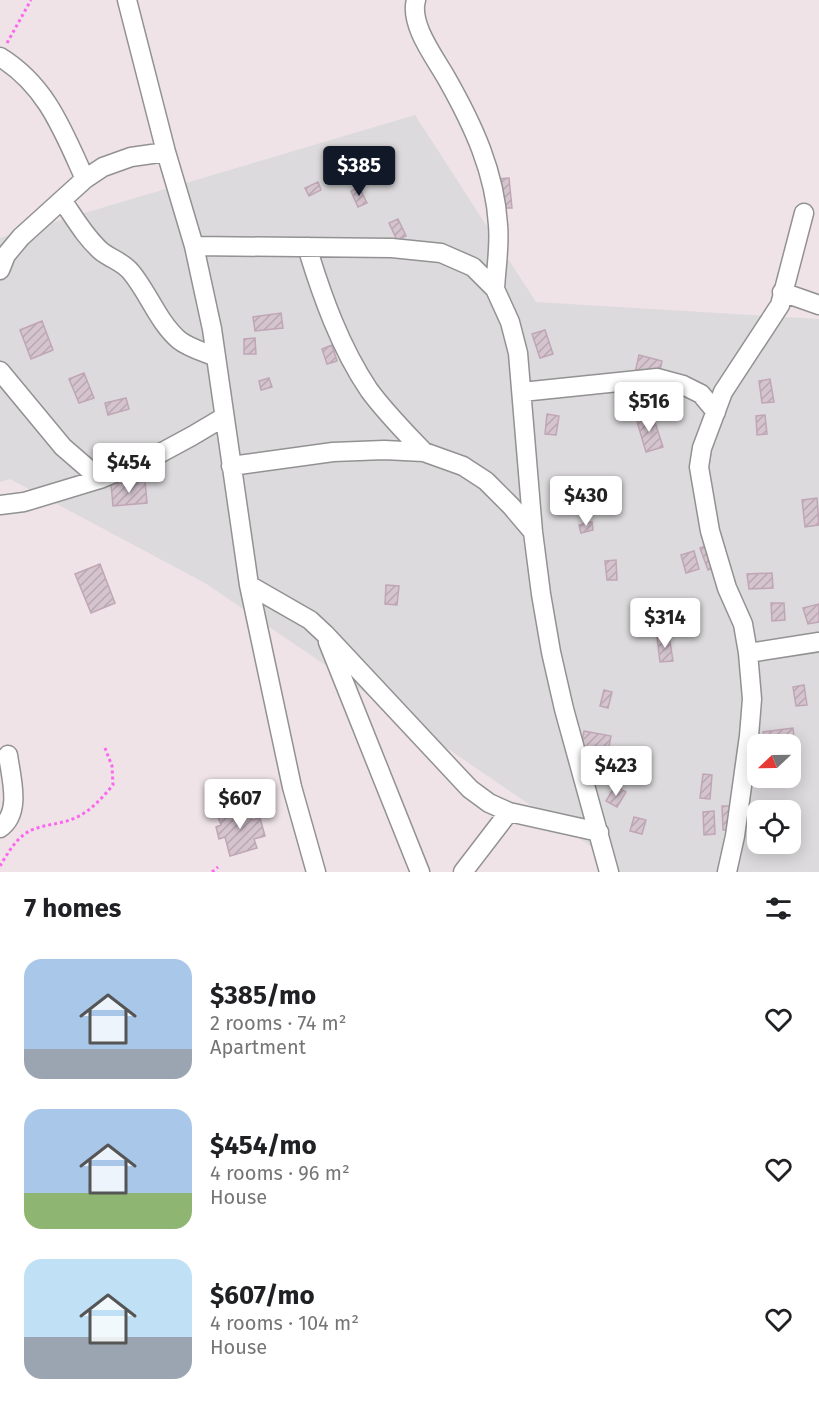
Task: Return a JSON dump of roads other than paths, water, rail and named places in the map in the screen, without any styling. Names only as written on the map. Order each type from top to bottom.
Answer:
[{"type":"street","points":[[127,0],[166,152],[194,246],[212,329],[249,585],[292,787],[316,872]]},
{"type":"street","points":[[416,0],[417,22],[424,40],[459,99],[485,156],[499,226],[495,289]]},
{"type":"street","points":[[2,52],[42,95],[65,135],[85,179]]},
{"type":"street","points":[[0,270],[6,255],[21,237],[85,179],[103,167],[131,157],[166,152]]},
{"type":"street","points":[[62,200],[93,242],[130,270],[178,339],[192,348],[216,357]]},
{"type":"street","points":[[727,872],[735,836],[752,699],[743,624],[727,588],[710,531],[699,467],[702,448],[723,392],[780,305],[804,213]]},
{"type":"street","points":[[194,246],[392,248],[441,253],[473,267],[495,289],[510,322],[518,353],[540,594],[564,709],[609,872]]},
{"type":"street","points":[[307,247],[324,299],[356,367],[388,415],[423,452]]},
{"type":"street","points":[[782,292],[819,305]]},
{"type":"street","points":[[0,371],[63,447],[100,480]]},
{"type":"street","points":[[522,392],[657,378],[683,385],[701,394],[716,412]]},
{"type":"street","points":[[0,505],[24,502],[100,480],[164,451],[224,417]]},
{"type":"street","points":[[231,466],[333,452],[384,450],[423,452],[463,466],[486,481],[533,532]]},
{"type":"street","points":[[249,585],[310,620],[470,789],[489,803],[508,812],[598,832]]},
{"type":"street","points":[[325,634],[420,872]]},
{"type":"street","points":[[748,653],[819,642]]},
{"type":"street","points":[[0,828],[6,824],[13,810],[8,755]]},
{"type":"street","points":[[463,872],[508,812]]}]
